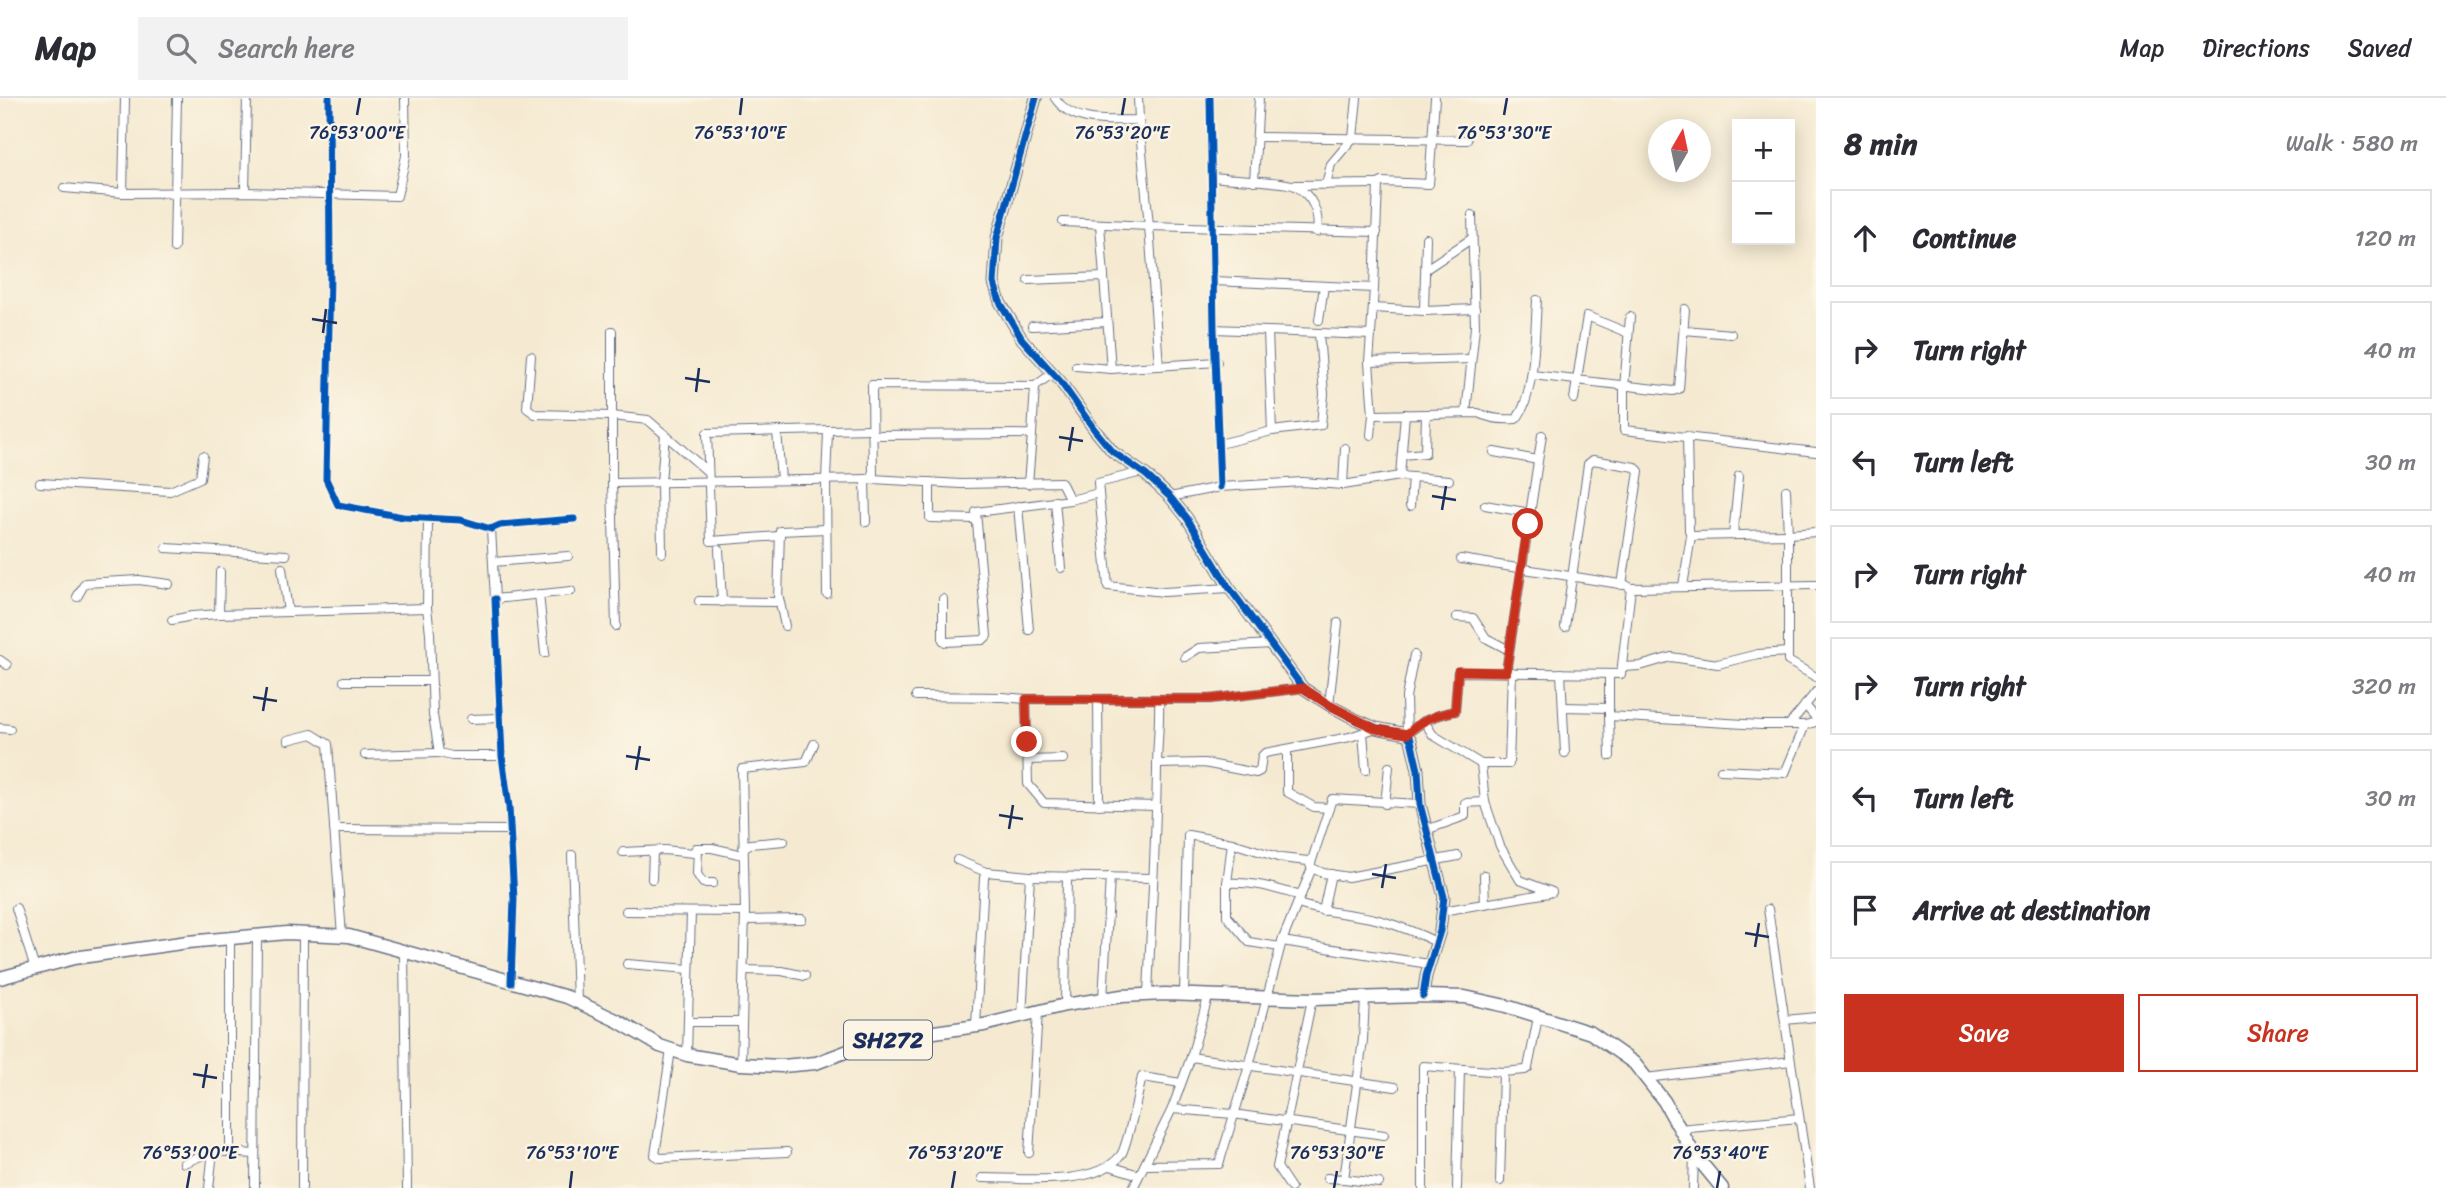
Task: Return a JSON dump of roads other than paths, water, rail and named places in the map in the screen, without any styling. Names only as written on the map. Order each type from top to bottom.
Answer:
[{"type":"main road","name":"SH272","points":[[0,978],[74,958],[188,942],[303,934],[342,936],[577,1002],[618,1021],[660,1046],[687,1055],[741,1064],[782,1066],[816,1063],[856,1048],[906,1036],[976,1026],[1103,999],[1184,994],[1312,999],[1423,996],[1465,998],[1506,1006],[1591,1033],[1634,1063],[1664,1101],[1694,1154],[1721,1188]]},
{"type":"street","points":[[122,193],[125,98]]},
{"type":"street","points":[[174,248],[177,98]]},
{"type":"street","points":[[245,192],[247,98]]},
{"type":"street","points":[[329,98],[330,273],[326,479],[338,506],[403,517],[461,520],[491,529],[574,520]]},
{"type":"street","points":[[64,188],[122,193],[245,192],[397,196],[406,156],[405,98]]},
{"type":"street","points":[[1036,98],[997,238],[994,283],[1000,302],[1022,339],[1113,452],[1170,496],[1188,517],[1229,588],[1303,688],[1376,729],[1407,734],[1434,715],[1455,711],[1458,671],[1621,674],[1639,471],[1635,467],[1593,460],[1588,464],[1565,627]]},
{"type":"street","points":[[1055,98],[1073,114],[1091,120],[1139,120]]},
{"type":"street","points":[[1138,98],[1159,366]]},
{"type":"street","points":[[1210,98],[1220,487]]},
{"type":"street","points":[[1254,181],[1259,98]]},
{"type":"street","points":[[1326,185],[1331,164],[1353,138],[1357,98]]},
{"type":"street","points":[[1212,177],[1294,185],[1381,182],[1429,184],[1435,98]]},
{"type":"street","points":[[1257,136],[1467,140]]},
{"type":"street","points":[[1371,435],[1373,415],[1369,362],[1378,184]]},
{"type":"street","points":[[1294,185],[1313,202],[1318,223],[1317,232]]},
{"type":"street","points":[[1466,413],[1475,309],[1472,215]]},
{"type":"street","points":[[1063,222],[1377,232]]},
{"type":"street","points":[[1100,224],[1111,369]]},
{"type":"street","points":[[1424,311],[1426,238]]},
{"type":"street","points":[[1426,269],[1471,239]]},
{"type":"street","points":[[1028,281],[1104,277]]},
{"type":"street","points":[[1214,281],[1374,288]]},
{"type":"street","points":[[1319,320],[1324,286]]},
{"type":"street","points":[[1373,415],[1478,413],[1486,417],[1516,419],[1523,408],[1532,375],[1537,300]]},
{"type":"street","points":[[1373,308],[1424,311],[1475,309]]},
{"type":"street","points":[[1532,375],[1624,387],[1673,391],[1679,389],[1685,309]]},
{"type":"street","points":[[1574,398],[1587,316],[1628,333]]},
{"type":"street","points":[[1630,317],[1624,387],[1624,430],[1816,452]]},
{"type":"street","points":[[1032,326],[1107,322]]},
{"type":"street","points":[[1214,329],[1371,335]]},
{"type":"street","points":[[1684,330],[1731,334]]},
{"type":"street","points":[[611,331],[616,626]]},
{"type":"street","points":[[1268,332],[1272,431]]},
{"type":"street","points":[[1219,444],[1272,431],[1321,425],[1324,394],[1319,334]]},
{"type":"street","points":[[531,356],[527,408],[535,414],[648,420],[708,476]]},
{"type":"street","points":[[1369,362],[1471,359]]},
{"type":"street","points":[[1076,366],[1111,369],[1217,362]]},
{"type":"street","points":[[866,522],[872,385],[1034,386],[1052,373]]},
{"type":"street","points":[[1028,484],[1034,386]]},
{"type":"street","points":[[1400,476],[1405,414]]},
{"type":"street","points":[[1402,455],[1425,453],[1426,414]]},
{"type":"street","points":[[777,431],[781,480]]},
{"type":"street","points":[[780,536],[712,541],[708,432],[1032,435]]},
{"type":"street","points":[[827,594],[828,432]]},
{"type":"street","points":[[662,553],[661,482],[665,434]]},
{"type":"street","points":[[1424,721],[1433,735],[1481,764],[1508,764],[1510,650],[1542,435]]},
{"type":"street","points":[[1683,586],[1691,536],[1687,436]]},
{"type":"street","points":[[1343,485],[1345,448]]},
{"type":"street","points":[[1494,452],[1538,460]]},
{"type":"street","points":[[40,483],[170,491],[200,478],[204,456]]},
{"type":"street","points":[[1142,472],[1098,483],[1108,586],[1164,592],[1229,588]]},
{"type":"street","points":[[612,483],[661,482],[708,476],[781,480],[869,479],[1028,484],[1061,482],[1070,500]]},
{"type":"street","points":[[1170,496],[1220,487],[1302,482],[1343,485],[1400,476],[1449,480]]},
{"type":"street","points":[[1733,535],[1739,476]]},
{"type":"street","points":[[1410,506],[1412,477]]},
{"type":"street","points":[[930,482],[930,518],[976,519]]},
{"type":"street","points":[[1786,490],[1788,661],[1816,677]]},
{"type":"street","points":[[943,599],[945,642],[985,638],[987,636],[976,512],[1099,494]]},
{"type":"street","points":[[1055,501],[1061,568]]},
{"type":"street","points":[[1485,505],[1530,513]]},
{"type":"street","points":[[1018,506],[1029,630]]},
{"type":"street","points":[[428,518],[427,608],[433,715],[439,753]]},
{"type":"street","points":[[785,626],[779,598],[780,531],[826,528]]},
{"type":"street","points":[[491,529],[502,756],[510,830],[513,899],[511,983]]},
{"type":"street","points":[[1691,536],[1816,532]]},
{"type":"street","points":[[166,548],[286,555]]},
{"type":"street","points":[[719,549],[722,602]]},
{"type":"street","points":[[493,562],[568,556]]},
{"type":"street","points":[[1461,559],[1627,586],[1816,585]]},
{"type":"street","points":[[282,568],[288,612]]},
{"type":"street","points":[[219,614],[220,572]]},
{"type":"street","points":[[77,597],[85,583],[139,580],[169,584]]},
{"type":"street","points":[[495,599],[571,591]]},
{"type":"street","points":[[539,594],[545,653]]},
{"type":"street","points":[[699,601],[775,602],[779,598]]},
{"type":"street","points":[[172,621],[219,614],[427,608]]},
{"type":"street","points":[[1457,617],[1473,618],[1486,638],[1510,650]]},
{"type":"street","points":[[1329,705],[1338,623]]},
{"type":"street","points":[[1185,657],[1199,648],[1272,644]]},
{"type":"street","points":[[1622,667],[1640,666],[1671,657],[1718,664],[1758,654],[1788,652]]},
{"type":"street","points":[[1414,655],[1406,696],[1407,734],[1419,770],[1420,804],[1444,897],[1423,996]]},
{"type":"street","points":[[1561,673],[1565,753]]},
{"type":"street","points":[[1609,674],[1610,756]]},
{"type":"street","points":[[344,681],[431,681]]},
{"type":"street","points":[[916,696],[1210,699],[1303,688]]},
{"type":"street","points":[[1790,725],[1816,692]]},
{"type":"street","points":[[1026,699],[1028,784],[1044,803],[1156,806]]},
{"type":"street","points":[[1098,699],[1099,805]]},
{"type":"street","points":[[1147,995],[1160,730],[1159,699]]},
{"type":"street","points":[[1563,707],[1805,725],[1816,720],[1805,705]]},
{"type":"street","points":[[471,719],[500,718]]},
{"type":"street","points":[[1721,770],[1785,773],[1805,725]]},
{"type":"street","points":[[0,728],[10,729]]},
{"type":"street","points":[[1157,764],[1204,764],[1256,774],[1260,771],[1265,753],[1350,737],[1376,729]]},
{"type":"street","points":[[1363,733],[1366,770]]},
{"type":"street","points":[[289,740],[312,734],[328,744],[342,936]]},
{"type":"street","points":[[741,1064],[745,916],[742,769],[806,762],[814,744]]},
{"type":"street","points":[[1287,749],[1287,792],[1314,807],[1329,808]]},
{"type":"street","points":[[365,755],[439,753],[452,756],[502,756]]},
{"type":"street","points":[[1028,760],[1063,759]]},
{"type":"street","points":[[1442,911],[1552,892],[1520,880],[1500,846],[1485,802],[1481,764]]},
{"type":"street","points":[[1385,804],[1389,767]]},
{"type":"street","points":[[1145,1165],[1219,1164],[1249,1066],[1281,944],[1312,866],[1332,799],[1420,804]]},
{"type":"street","points":[[1426,830],[1465,816],[1465,803],[1485,802]]},
{"type":"street","points":[[334,829],[510,830]]},
{"type":"street","points":[[1184,994],[1188,835],[1232,843],[1281,858],[1305,860],[1331,874],[1348,877],[1458,856]]},
{"type":"street","points":[[743,851],[750,844],[784,841]]},
{"type":"street","points":[[1232,843],[1227,883],[1227,916],[1249,942],[1429,964]]},
{"type":"street","points":[[698,848],[743,851]]},
{"type":"street","points":[[623,852],[653,850],[694,853],[698,848]]},
{"type":"street","points":[[698,848],[698,874],[703,883],[713,883]]},
{"type":"street","points":[[652,879],[653,850]]},
{"type":"street","points":[[572,855],[577,1002]]},
{"type":"street","points":[[957,860],[986,872],[1030,877],[1153,878]]},
{"type":"street","points":[[976,1026],[986,872]]},
{"type":"street","points":[[1323,911],[1331,874]]},
{"type":"street","points":[[1484,875],[1485,904]]},
{"type":"street","points":[[1022,1016],[1030,877]]},
{"type":"street","points":[[1065,1005],[1067,877]]},
{"type":"street","points":[[1103,999],[1110,877]]},
{"type":"street","points":[[1227,883],[1261,885],[1323,911],[1377,920],[1414,931],[1436,942]]},
{"type":"street","points":[[16,908],[35,969]]},
{"type":"street","points":[[1768,909],[1810,1188]]},
{"type":"street","points":[[626,911],[802,919]]},
{"type":"street","points":[[687,1055],[691,912]]},
{"type":"street","points":[[302,1188],[303,934]]},
{"type":"street","points":[[255,1188],[257,936]]},
{"type":"street","points":[[230,938],[230,1152]]},
{"type":"street","points":[[404,952],[407,1188]]},
{"type":"street","points":[[627,964],[689,970]]},
{"type":"street","points":[[744,970],[782,971],[805,976]]},
{"type":"street","points":[[1133,1188],[1172,1109],[1191,1057],[1209,994]]},
{"type":"street","points":[[1343,1179],[1363,1040],[1365,998]]},
{"type":"street","points":[[1291,1188],[1278,1167],[1312,999]]},
{"type":"street","points":[[1029,1153],[1038,1012]]},
{"type":"street","points":[[1423,1188],[1423,1066],[1503,1072],[1525,1070],[1528,1068],[1538,1017]]},
{"type":"street","points":[[1785,1020],[1816,1017]]},
{"type":"street","points":[[688,1022],[742,1022]]},
{"type":"street","points":[[671,1050],[655,1155],[660,1158],[787,1152]]},
{"type":"street","points":[[1191,1057],[1395,1087]]},
{"type":"street","points":[[1645,1077],[1791,1061]]},
{"type":"street","points":[[1457,1188],[1460,1069]]},
{"type":"street","points":[[1500,1181],[1503,1072]]},
{"type":"street","points":[[982,1178],[1079,1178],[1110,1167],[1122,1153],[1142,1077],[1181,1083]]},
{"type":"street","points":[[1172,1109],[1384,1135]]},
{"type":"street","points":[[1679,1129],[1799,1118]]},
{"type":"street","points":[[184,1163],[213,1151],[254,1154]]},
{"type":"street","points":[[209,1188],[213,1151]]},
{"type":"street","points":[[1693,1188],[1694,1154]]},
{"type":"street","points":[[1110,1167],[1139,1175]]},
{"type":"street","points":[[1327,1178],[1379,1183]]}]
